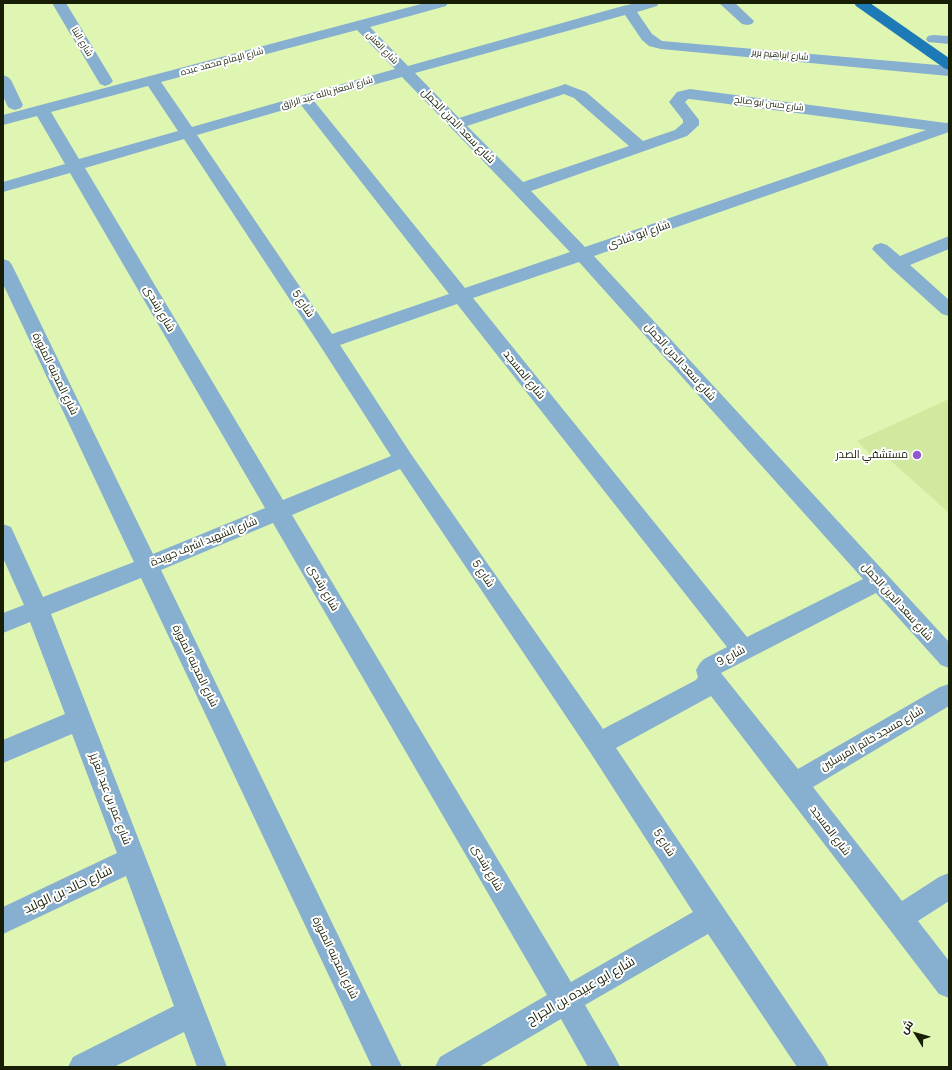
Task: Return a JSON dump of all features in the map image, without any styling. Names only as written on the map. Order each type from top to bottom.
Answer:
[{"type":"main road","points":[[861,3],[949,65]]},
{"type":"main road","points":[[881,3],[949,49]]},
{"type":"street","name":"شارع البنا","points":[[59,3],[105,81]]},
{"type":"street","name":"شارع الإمام محمد عبده","points":[[3,120],[42,110],[105,81],[400,3]]},
{"type":"street","name":"شارع الإمام محمد عبده","points":[[9,107],[152,80],[441,3]]},
{"type":"street","name":"شارع المعتز بالله عبد الرازق","points":[[3,187],[304,99],[652,3]]},
{"type":"street","points":[[726,3],[747,21]]},
{"type":"street","name":"شارع ابراهيم بربر","points":[[628,9],[646,37],[654,43],[661,45],[949,71]]},
{"type":"street","name":"شارع العش","points":[[360,25],[404,71]]},
{"type":"street","points":[[933,39],[949,40]]},
{"type":"street","name":"شارع سعد الدين الجمل","points":[[404,71],[582,254],[949,658]]},
{"type":"street","points":[[3,80],[9,107]]},
{"type":"street","name":"شارع 5","points":[[152,80],[328,342],[404,459],[599,744],[712,916],[814,1067]]},
{"type":"street","points":[[456,124],[564,89],[580,95],[640,147],[520,189]]},
{"type":"street","name":"شارع حسن ابو صالح","points":[[640,147],[681,133],[692,125],[691,120],[677,102],[682,95],[690,94],[948,128]]},
{"type":"street","name":"شارع المسجد","points":[[304,99],[743,650]]},
{"type":"street","name":"شارع رشدى","points":[[42,110],[605,1067]]},
{"type":"street","name":"شارع ابو شادى","points":[[328,342],[948,128]]},
{"type":"street","points":[[897,264],[949,242]]},
{"type":"street","points":[[881,249],[949,310]]},
{"type":"street","name":"شارع المدينه المنورة","points":[[3,265],[387,1067]]},
{"type":"street","name":"شارع الشهيد اشرف جويدة","points":[[3,623],[147,566],[404,459]]},
{"type":"street","name":"شارع عمر بن عبد العزيز","points":[[3,533],[37,609],[212,1067]]},
{"type":"street","name":"شارع 9","points":[[599,744],[705,687],[711,678],[708,670],[712,666],[879,582]]},
{"type":"street","name":"شارع المسجد","points":[[711,678],[795,784],[949,984]]},
{"type":"street","name":"شارع مسجد خاتم المرسلين","points":[[795,784],[949,694]]},
{"type":"street","points":[[3,752],[80,719]]},
{"type":"street","name":"شارع خالد بن الوليد","points":[[3,921],[133,859]]},
{"type":"street","points":[[898,919],[949,886]]},
{"type":"street","name":"شارع ابو عبيده بن الجراح","points":[[450,1067],[712,916]]},
{"type":"street","points":[[84,1067],[191,1013]]},
{"type":"shaded area","name":"مستشفي الصدر","points":[[949,399],[949,513],[882,453],[873,457],[857,441]]},
{"type":"place","name":"مستشفي الصدر","points":[[917,455]]}]
